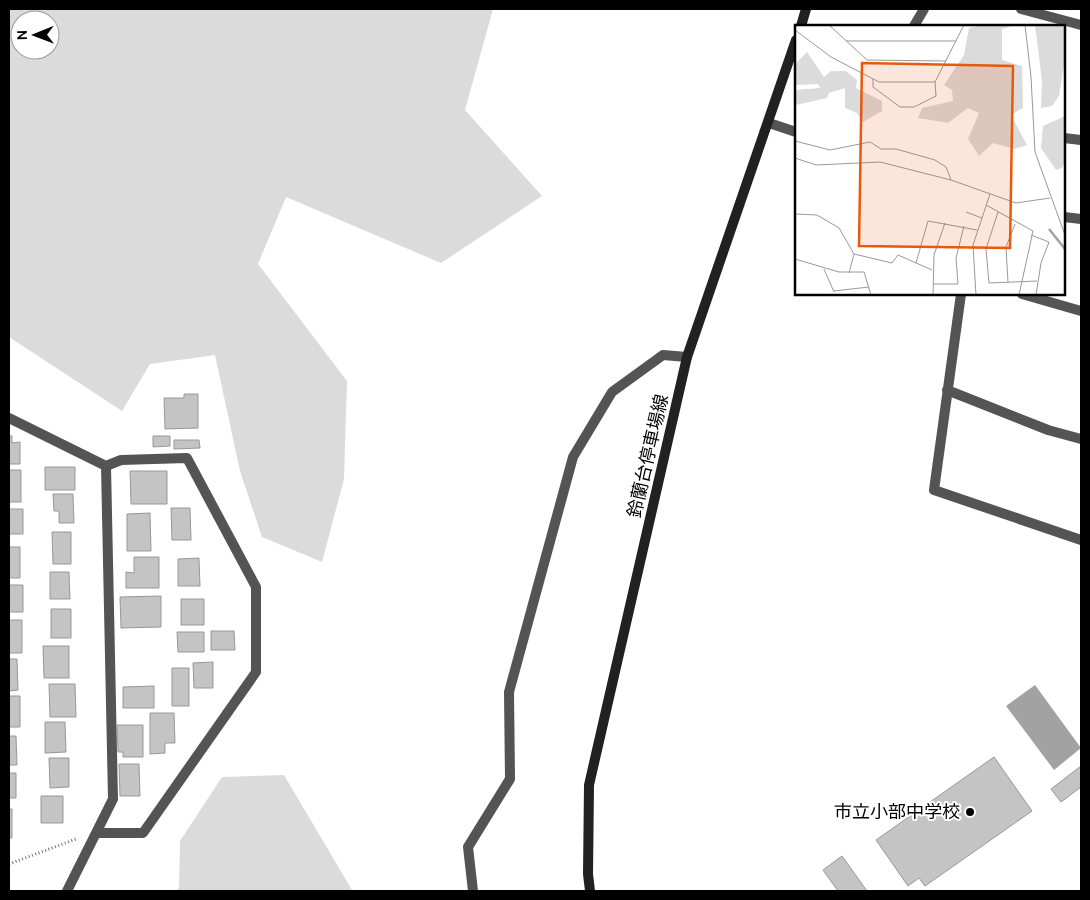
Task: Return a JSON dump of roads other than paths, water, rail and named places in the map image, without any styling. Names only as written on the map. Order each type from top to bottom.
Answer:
[{"type":"main road","points":[[801,25],[806,9]]},
{"type":"main road","name":"鈴蘭台停車場線","points":[[590,891],[588,874],[589,786],[687,357],[770,123],[795,43]]},
{"type":"street","points":[[915,25],[924,9]]},
{"type":"street","points":[[1021,9],[1081,25]]},
{"type":"street","points":[[770,123],[795,132]]},
{"type":"street","points":[[1065,138],[1081,140]]},
{"type":"street","points":[[1065,217],[1081,219]]},
{"type":"street","points":[[961,295],[934,490],[1081,540]]},
{"type":"street","points":[[1025,295],[1081,311]]},
{"type":"street","points":[[473,891],[468,848],[510,779],[509,692],[573,457],[612,392],[663,354],[687,357]]},
{"type":"street","points":[[947,390],[1048,430],[1081,439]]},
{"type":"street","points":[[9,418],[106,466],[120,460],[187,458],[256,587],[256,672],[144,832],[96,833]]},
{"type":"street","points":[[67,891],[112,799],[106,466]]},
{"type":"place","name":"市立小部中学校","points":[[970,812]]}]
